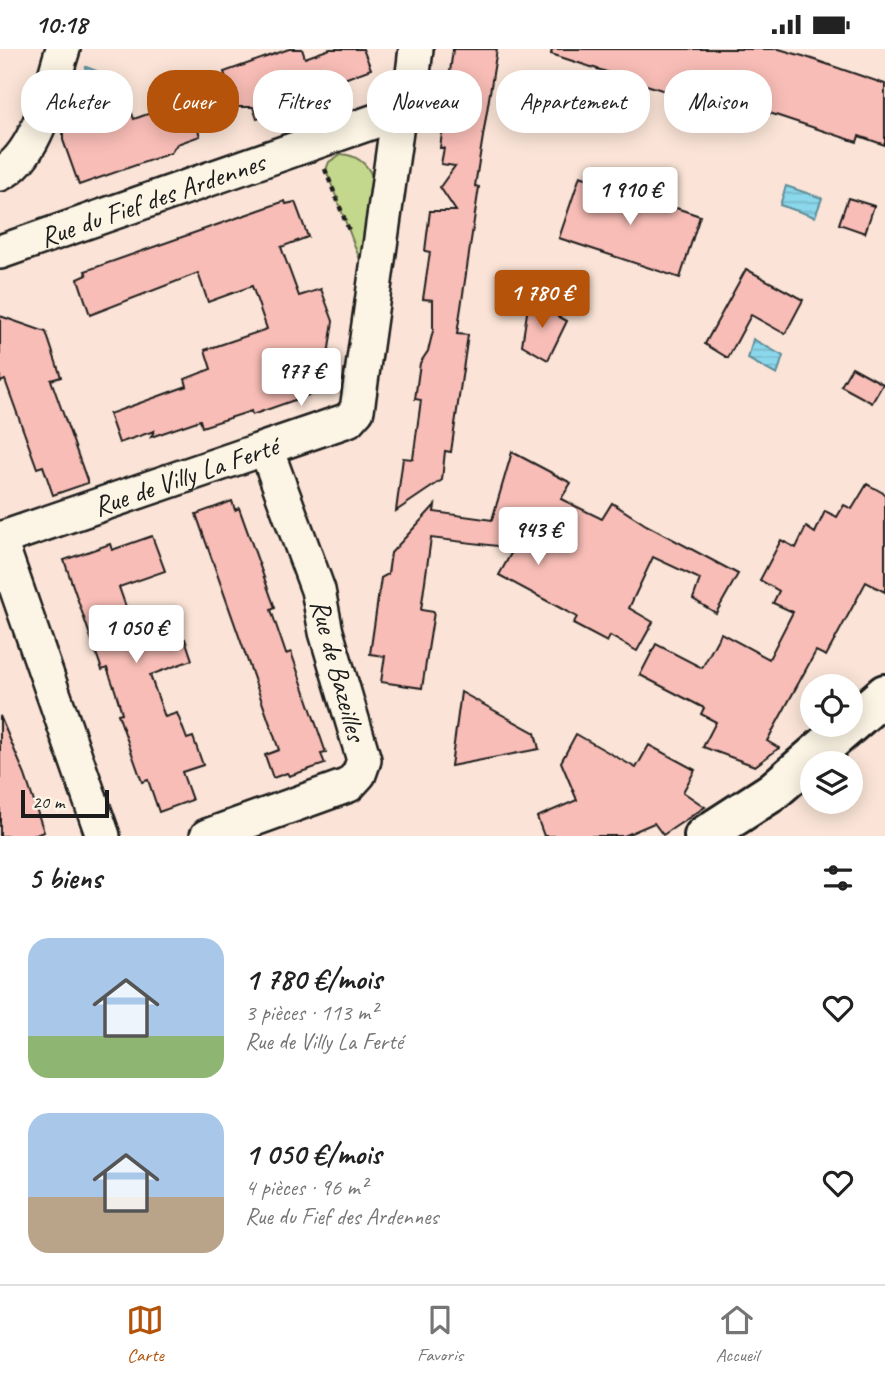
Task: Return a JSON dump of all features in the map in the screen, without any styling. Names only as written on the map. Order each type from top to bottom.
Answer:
[{"type":"street","points":[[0,174],[14,167],[26,153],[63,49]]},
{"type":"street","points":[[413,70],[416,49]]},
{"type":"street","name":"Rue du Fief des Ardennes","points":[[0,252],[367,122]]},
{"type":"street","name":"Rue de Villy La Ferté","points":[[0,540],[348,420],[357,410],[396,133]]},
{"type":"street","name":"Rue de Bazeilles","points":[[206,836],[349,785],[359,774],[364,760],[326,632],[318,590],[266,449]]},
{"type":"street","points":[[0,540],[103,836]]},
{"type":"street","points":[[704,836],[772,792],[885,694]]},
{"type":"path","points":[[316,142],[360,260],[378,262]]},
{"type":"green space","points":[[341,154],[360,160],[372,176],[360,260],[326,170],[329,162]]},
{"type":"water","points":[[786,186],[822,198],[815,217],[780,205]]},
{"type":"water","points":[[753,339],[783,356],[777,375],[748,359]]},
{"type":"building","points":[[289,49],[302,49],[305,58],[330,49],[363,49],[371,69],[353,76],[353,70],[253,70],[253,107],[239,107],[239,70],[230,70]]},
{"type":"building","points":[[453,49],[497,49],[475,186],[479,187],[457,334],[468,335],[451,452],[445,451],[442,480],[396,511],[403,458],[413,459],[421,400],[415,399],[420,363],[428,351],[433,331],[433,300],[423,299],[430,252],[425,251],[430,211],[456,211],[440,187],[455,166],[441,164],[444,148],[440,148],[442,133],[482,133],[482,70],[450,70]]},
{"type":"building","points":[[552,49],[779,49],[885,84],[885,145],[859,136],[857,142],[772,114],[772,70],[664,70],[664,91],[650,86],[650,70],[600,70],[551,54]]},
{"type":"building","points":[[147,114],[147,133],[199,133],[200,136],[177,144],[171,153],[79,185],[63,133],[133,133],[133,116],[134,119]]},
{"type":"building","points":[[580,176],[700,216],[680,278],[559,238]]},
{"type":"building","points":[[848,198],[874,206],[865,233],[839,224]]},
{"type":"building","points":[[285,201],[286,204],[295,202],[308,237],[281,247],[299,296],[321,289],[333,321],[323,390],[252,415],[251,411],[202,427],[200,420],[151,437],[154,431],[119,443],[109,414],[187,386],[185,379],[211,369],[205,350],[267,329],[252,286],[208,302],[198,273],[90,315],[78,279],[87,275],[85,271]]},
{"type":"building","points":[[746,269],[803,300],[785,334],[751,315],[728,358],[705,344]]},
{"type":"building","points":[[529,300],[567,321],[548,360],[522,345]]},
{"type":"building","points":[[0,316],[46,332],[61,377],[51,380],[88,483],[53,495],[43,466],[37,468],[5,380],[0,382]]},
{"type":"building","points":[[852,367],[883,384],[872,403],[841,386]]},
{"type":"building","points":[[512,452],[571,483],[561,499],[602,519],[612,503],[646,525],[738,574],[716,613],[693,599],[700,579],[653,557],[629,608],[653,622],[637,651],[610,636],[607,642],[573,624],[577,617],[499,575],[514,548],[431,538],[421,610],[434,612],[422,688],[381,682],[385,656],[370,654],[381,578],[388,574],[391,553],[435,505],[434,512],[492,520]]},
{"type":"building","points":[[867,484],[885,494],[885,592],[866,582],[826,656],[816,651],[803,674],[800,674],[800,680],[767,741],[779,748],[755,766],[703,747],[716,722],[701,714],[704,708],[640,675],[656,644],[702,668],[721,633],[769,659],[793,612],[773,603],[779,591],[760,580],[781,540],[796,548],[806,527],[815,533],[825,511],[837,517],[844,505],[852,509]]},
{"type":"building","points":[[232,501],[235,510],[239,508],[275,608],[271,610],[286,654],[291,652],[326,753],[321,754],[325,764],[289,776],[287,773],[273,778],[265,755],[279,750],[196,514]]},
{"type":"building","points":[[152,536],[165,571],[119,587],[137,638],[149,634],[155,649],[185,639],[192,660],[150,675],[165,717],[177,713],[187,739],[193,737],[203,765],[182,772],[192,800],[159,812],[148,780],[142,782],[118,714],[122,713],[115,690],[107,668],[102,670],[64,560],[110,544],[112,550]]},
{"type":"building","points":[[461,692],[535,733],[539,749],[451,766]]},
{"type":"building","points":[[0,716],[25,775],[44,832],[32,836],[0,836]]},
{"type":"building","points":[[576,734],[636,768],[649,745],[695,770],[683,792],[705,807],[663,835],[654,823],[624,836],[544,836],[537,817],[577,800],[561,762]]}]
